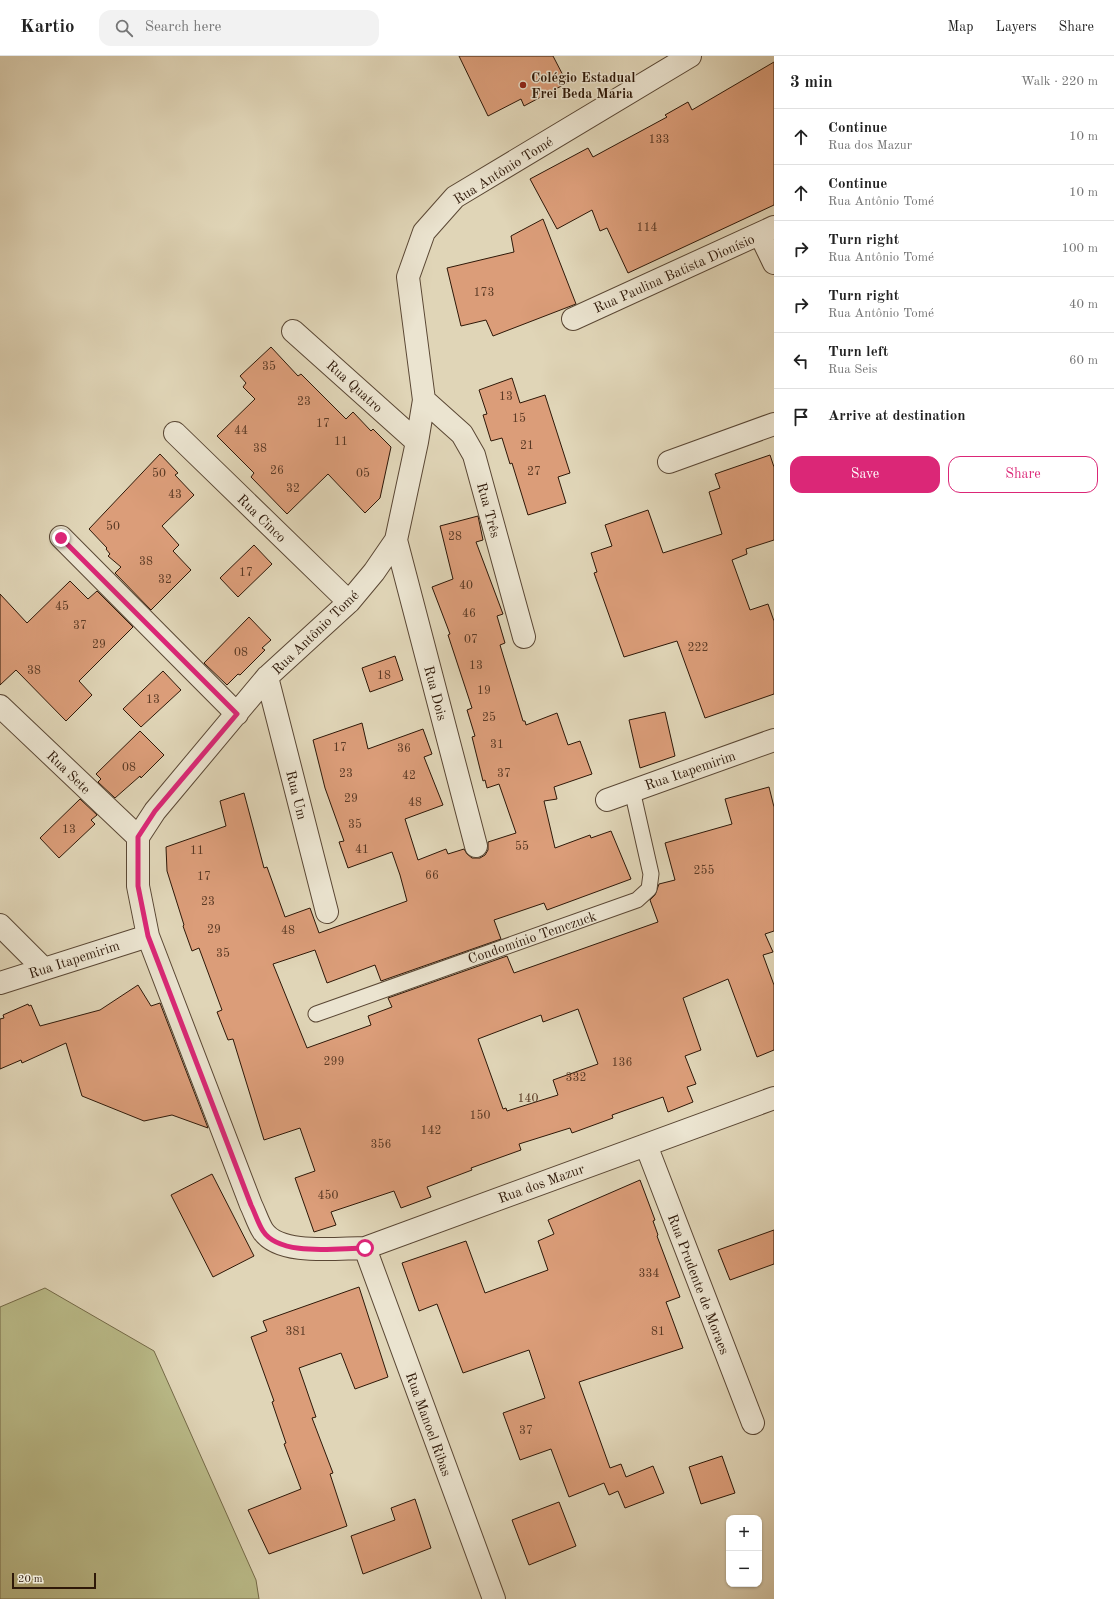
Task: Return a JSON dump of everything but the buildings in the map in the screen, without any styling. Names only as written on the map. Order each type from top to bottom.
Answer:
[{"type":"street","name":"Rua Antônio Tomé","points":[[138,837],[155,811],[267,677],[349,602],[374,572],[396,540],[417,442],[424,400],[408,277],[424,232],[455,197],[690,56]]},
{"type":"street","points":[[767,231],[774,262]]},
{"type":"street","name":"Rua Paulina Batista Dionísio","points":[[573,318],[767,231]]},
{"type":"street","name":"Rua Quatro","points":[[293,331],[417,442]]},
{"type":"street","name":"Rua Três","points":[[424,400],[462,434],[474,454],[524,637]]},
{"type":"street","points":[[669,462],[774,424]]},
{"type":"street","name":"Rua Cinco","points":[[176,433],[349,602]]},
{"type":"street","points":[[61,538],[237,714]]},
{"type":"street","name":"Rua Dois","points":[[396,540],[476,846]]},
{"type":"street","name":"Rua Um","points":[[267,677],[327,912]]},
{"type":"street","name":"Rua Sete","points":[[0,706],[138,837]]},
{"type":"street","name":"Rua Itapemirim","points":[[606,800],[774,740]]},
{"type":"street","points":[[138,837],[138,886],[148,936]]},
{"type":"street","points":[[0,925],[44,969]]},
{"type":"street","name":"Rua Itapemirim","points":[[0,983],[148,936]]},
{"type":"street","name":"Rua dos Mazur","points":[[148,936],[251,1205],[264,1232],[280,1245],[305,1249],[365,1248],[774,1098]]},
{"type":"street","name":"Rua Prudente de Moraes","points":[[646,1144],[753,1423]]},
{"type":"street","name":"Rua Manoel Ribas","points":[[365,1248],[494,1599]]},
{"type":"lane","name":"Condomínio Temczuck","points":[[316,1014],[638,900],[649,889],[651,874],[632,790]]},
{"type":"green space","points":[[45,1288],[154,1351],[256,1580],[259,1599],[0,1599],[0,1307]]},
{"type":"place","name":"Colégio Estadual Frei Beda Maria","points":[[523,85]]},
{"type":"route","points":[[61,538],[237,714],[155,811],[138,837],[138,886],[148,936],[251,1205],[264,1232],[280,1245],[305,1249],[365,1248]]}]
